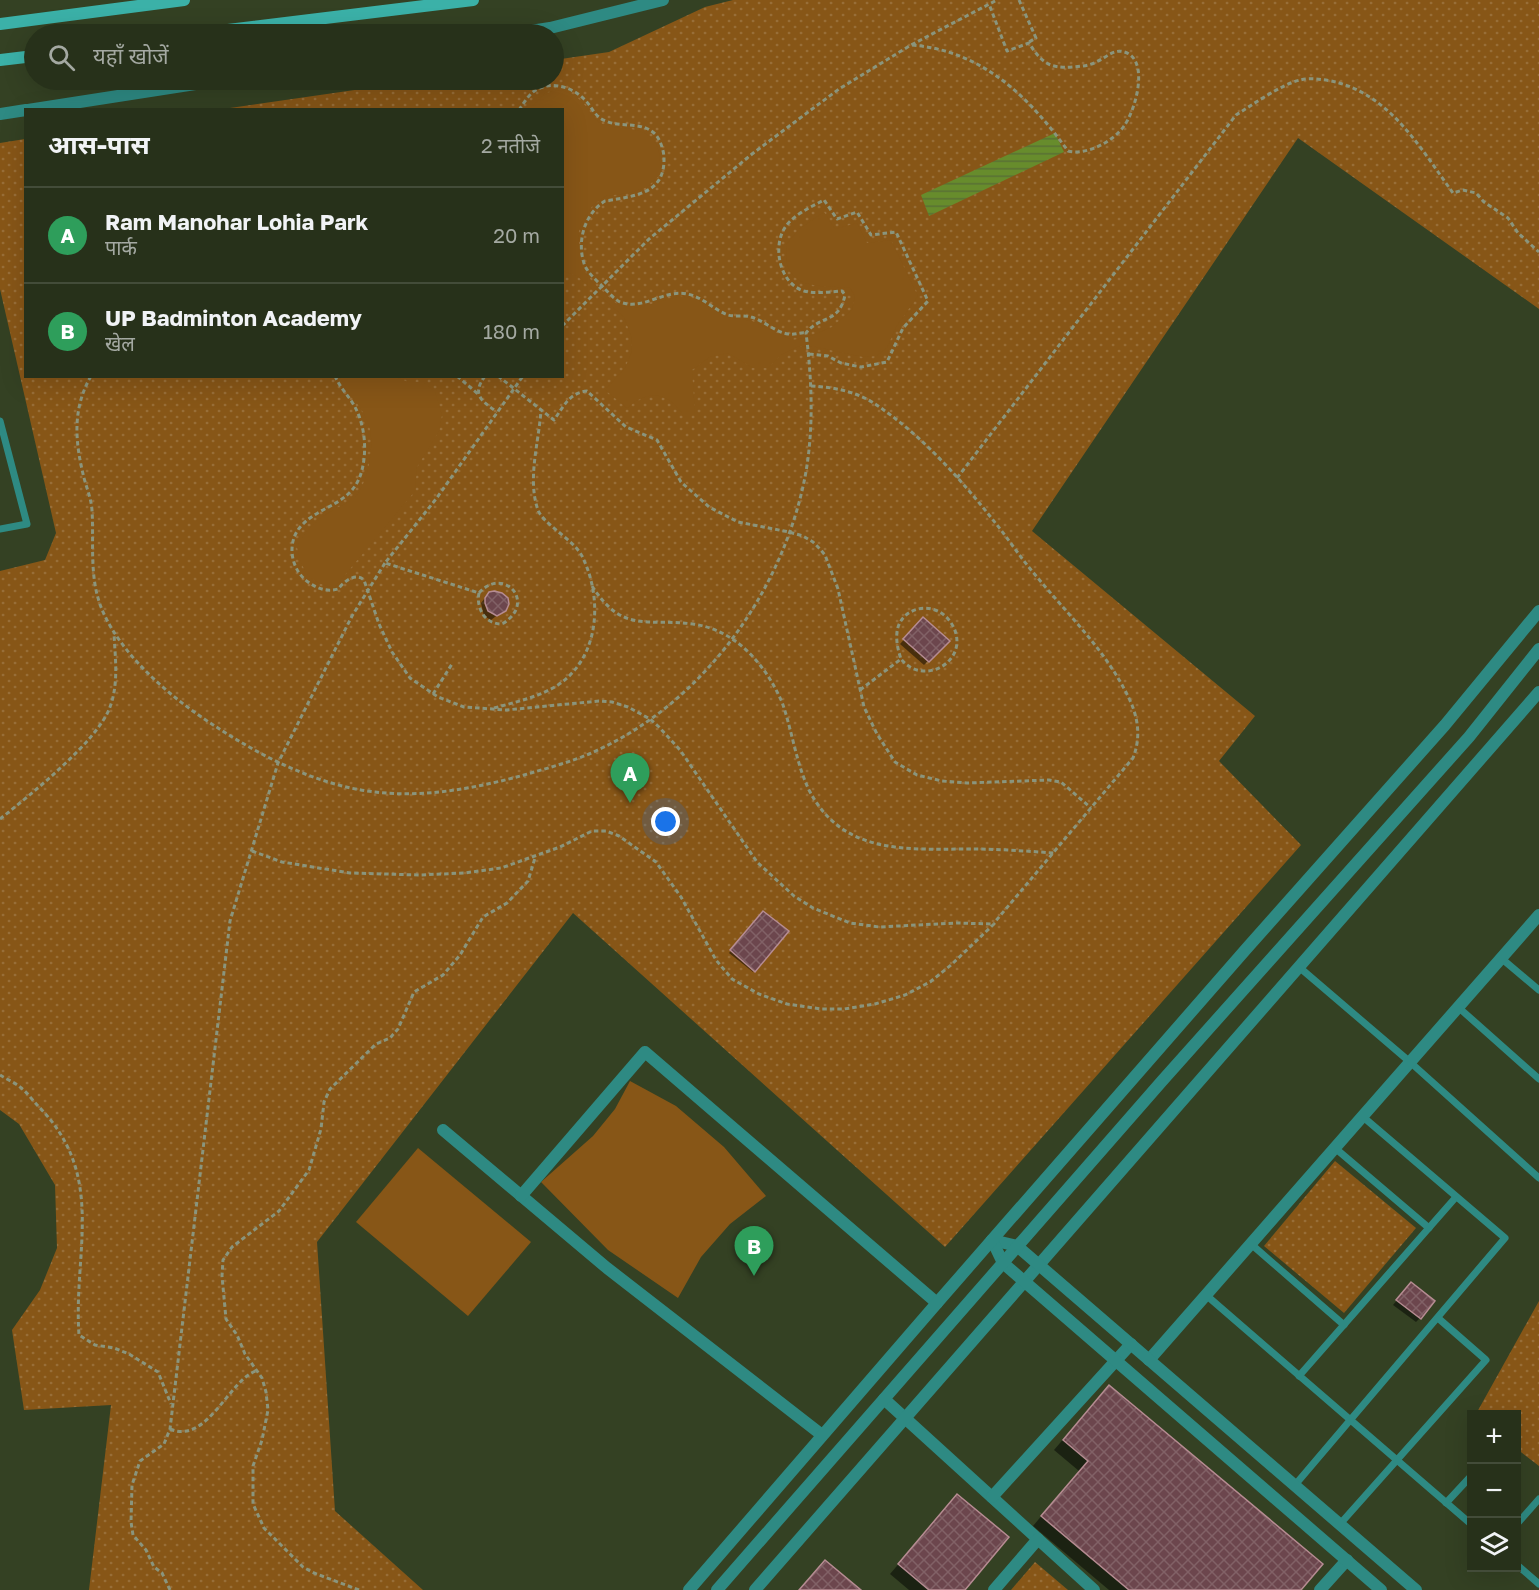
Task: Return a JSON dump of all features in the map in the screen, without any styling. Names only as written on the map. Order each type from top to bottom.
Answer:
[{"type":"main road","points":[[0,24],[184,0]]},
{"type":"main road","points":[[277,24],[473,0]]},
{"type":"main road","points":[[0,60],[24,57]]},
{"type":"street","points":[[564,25],[663,0]]},
{"type":"street","points":[[40,108],[156,90]]},
{"type":"street","points":[[0,114],[24,110]]},
{"type":"street","points":[[689,1590],[1239,957],[1445,725],[1539,611]]},
{"type":"street","points":[[717,1590],[1017,1246],[1469,737],[1539,649]]},
{"type":"street","points":[[756,1590],[1539,692]]},
{"type":"street","points":[[1149,1360],[1539,915]]},
{"type":"street","points":[[521,1196],[645,1052],[937,1303]]},
{"type":"street","points":[[443,1130],[607,1268],[822,1435]]},
{"type":"street","points":[[992,1240],[1017,1246],[1416,1590]]},
{"type":"street","points":[[992,1240],[1003,1263],[1381,1590]]},
{"type":"street","points":[[992,1497],[1131,1344]]},
{"type":"street","points":[[884,1399],[1094,1590]]},
{"type":"street","points":[[994,1590],[1038,1539]]},
{"type":"street","points":[[1320,1590],[1347,1560]]},
{"type":"lane","points":[[0,421],[27,524],[0,529]]},
{"type":"lane","points":[[1501,958],[1539,990]]},
{"type":"lane","points":[[1299,966],[1539,1178]]},
{"type":"lane","points":[[1458,1007],[1539,1079]]},
{"type":"lane","points":[[1295,1485],[1504,1239],[1362,1116]]},
{"type":"lane","points":[[1335,1148],[1429,1228]]},
{"type":"lane","points":[[1299,1376],[1456,1197]]},
{"type":"lane","points":[[1251,1244],[1344,1325]]},
{"type":"lane","points":[[1206,1295],[1467,1521]]},
{"type":"lane","points":[[1340,1524],[1486,1360],[1438,1318]]},
{"type":"lane","points":[[1446,1503],[1467,1480]]},
{"type":"lane","points":[[1521,1519],[1539,1499]]},
{"type":"lane","points":[[1521,1568],[1539,1584]]},
{"type":"path","points":[[564,324],[649,239],[752,153],[839,89],[911,45],[997,0]]},
{"type":"path","points":[[989,4],[1007,51],[1036,38],[1019,0]]},
{"type":"path","points":[[911,45],[946,51],[991,71],[1014,88],[1040,114],[1068,151],[1083,153],[1117,135],[1126,124],[1139,86],[1138,66],[1135,58],[1122,51],[1111,52],[1095,63],[1057,68],[1046,63],[1029,43]]},
{"type":"path","points":[[957,478],[1236,115],[1300,80],[1326,80],[1345,84],[1371,96],[1391,112],[1453,193],[1463,190],[1476,193],[1484,202],[1508,219],[1518,233],[1539,252]]},
{"type":"path","points":[[564,87],[585,100],[594,114],[607,122],[645,128],[655,134],[662,148],[663,175],[651,190],[605,201],[594,209],[582,231],[585,265],[612,296],[627,303],[644,302],[666,294],[687,294],[729,315],[751,317],[787,334],[806,333],[814,325],[838,313],[845,295],[842,291],[812,292],[794,286],[780,264],[778,248],[783,229],[796,216],[824,200],[837,219],[857,212],[871,235],[896,232],[928,301],[903,328],[887,362],[861,367],[841,363],[828,356],[809,354]]},
{"type":"path","points":[[520,108],[536,90]]},
{"type":"path","points":[[90,378],[78,406],[76,422],[83,475],[91,499],[95,587],[101,606],[114,631],[149,673],[186,706],[240,742],[278,763],[339,784],[375,792],[420,794],[503,781],[581,758],[651,719],[713,664],[757,603],[789,532],[805,476],[812,403],[806,333]]},
{"type":"path","points":[[335,378],[355,407],[362,426],[364,451],[362,470],[352,490],[333,507],[309,519],[298,529],[294,536],[292,555],[297,569],[306,580],[324,590],[338,589],[345,581],[361,577],[364,580],[379,624],[392,652],[410,678],[433,694],[464,707],[531,708],[583,701],[612,702],[628,707],[651,719],[680,750],[757,862],[794,896],[813,908],[850,922],[879,927],[957,922],[994,924]]},
{"type":"path","points":[[459,378],[498,412]]},
{"type":"path","points":[[478,394],[478,385],[483,378]]},
{"type":"path","points":[[501,378],[554,420],[577,392],[587,391],[627,428],[657,440],[681,482],[709,507],[738,522],[789,532],[813,542],[825,555],[838,589],[864,707],[877,734],[895,762],[917,775],[942,781],[967,783],[1049,780],[1061,782],[1091,808]]},
{"type":"path","points":[[170,1590],[162,1573],[154,1566],[146,1550],[134,1535],[131,1522],[132,1485],[140,1461],[164,1444],[170,1429],[171,1405],[230,921],[278,763],[367,591],[385,563],[436,499],[522,378]]},
{"type":"path","points":[[252,851],[282,862],[350,873],[379,875],[464,873],[501,868],[578,840],[592,831],[606,831],[618,836],[656,862],[681,897],[716,960],[732,979],[759,994],[787,1004],[821,1009],[844,1009],[874,1004],[905,995],[930,982],[951,965],[994,924],[1133,758],[1138,746],[1138,730],[1132,705],[1108,662],[1035,576],[972,494],[916,436],[870,401],[831,387],[811,386]]},
{"type":"path","points":[[488,709],[519,701],[559,684],[583,660],[591,642],[595,615],[592,586],[582,556],[574,545],[539,513],[534,493],[541,410]]},
{"type":"path","points":[[385,563],[479,593]]},
{"type":"path","points":[[491,584],[507,585],[513,589],[518,599],[515,613],[507,622],[500,624],[490,621],[481,611],[479,593],[491,584]]},
{"type":"path","points":[[592,586],[608,607],[628,620],[639,623],[694,624],[718,631],[731,638],[754,657],[776,690],[788,720],[809,789],[817,802],[842,829],[878,845],[905,849],[1053,853]]},
{"type":"path","points":[[921,608],[934,610],[951,622],[958,643],[956,654],[950,662],[933,671],[925,672],[906,666],[901,660],[897,644],[897,629],[910,611],[921,608]]},
{"type":"path","points":[[0,819],[33,792],[96,732],[110,707],[114,689],[116,672],[114,631]]},
{"type":"path","points":[[860,690],[901,660]]},
{"type":"path","points":[[433,694],[452,664]]},
{"type":"path","points":[[359,1590],[303,1567],[264,1528],[253,1504],[253,1466],[262,1440],[268,1410],[266,1392],[262,1378],[245,1354],[237,1335],[226,1319],[222,1276],[224,1260],[232,1246],[279,1211],[309,1170],[321,1129],[324,1102],[330,1089],[376,1044],[390,1038],[398,1029],[414,992],[443,975],[460,955],[483,917],[507,903],[528,881],[535,857]]},
{"type":"path","points":[[0,1075],[21,1087],[52,1120],[63,1137],[78,1171],[82,1194],[83,1228],[79,1335],[95,1346],[114,1348],[129,1354],[158,1372],[171,1405]]},
{"type":"path","points":[[170,1429],[178,1432],[191,1430],[206,1420],[248,1374],[256,1371]]},
{"type":"shaded area","points":[[733,0],[1539,0],[1539,309],[1298,138],[1032,531],[1255,716],[1219,761],[1301,845],[945,1247],[573,913],[317,1242],[335,1511],[423,1590],[89,1590],[111,1405],[24,1410],[12,1330],[40,1290],[57,1248],[55,1185],[19,1124],[0,1110],[0,571],[45,560],[56,533],[0,289],[0,143],[24,139],[24,378],[564,378],[564,108],[230,108],[355,90],[564,90],[564,59],[609,52],[705,7]]},
{"type":"shaded area","points":[[561,90],[573,95],[599,122],[608,126],[643,132],[658,147],[660,175],[647,187],[629,193],[606,196],[593,205],[581,223],[578,235],[582,267],[593,283],[618,305],[637,308],[680,296],[698,300],[728,317],[752,321],[792,340],[805,338],[832,327],[852,310],[855,296],[850,288],[805,283],[791,273],[787,264],[786,245],[799,229],[824,212],[835,229],[857,223],[867,243],[891,240],[918,296],[896,327],[887,348],[876,356],[863,357],[816,347],[799,346],[781,355],[768,368],[753,368],[728,353],[710,357],[692,370],[695,413],[682,413],[669,400],[656,395],[642,398],[627,408],[605,390],[625,368],[632,351],[631,336],[624,317],[577,276],[564,271],[564,108],[531,108],[545,93]]},
{"type":"shaded area","points":[[1055,133],[1064,152],[929,216],[921,195]]},
{"type":"shaded area","points":[[341,378],[398,378],[408,382],[423,382],[435,392],[442,415],[439,431],[417,467],[415,491],[334,588],[312,579],[304,569],[297,547],[318,520],[353,499],[363,485],[366,476],[370,456],[370,429],[368,421]]},
{"type":"shaded area","points":[[630,1081],[676,1106],[724,1147],[766,1196],[730,1224],[701,1257],[678,1298],[608,1250],[541,1182],[593,1136],[615,1109]]},
{"type":"shaded area","points":[[418,1148],[531,1242],[468,1316],[356,1222]]},
{"type":"shaded area","points":[[1335,1161],[1416,1228],[1344,1313],[1264,1246]]},
{"type":"shaded area","points":[[1539,1301],[1539,1466],[1521,1452],[1521,1410],[1478,1410]]},
{"type":"shaded area","points":[[1035,1562],[1068,1590],[1011,1590]]},
{"type":"building","points":[[494,591],[508,598],[509,604],[506,611],[497,616],[488,611],[485,603],[489,592]]},
{"type":"building","points":[[923,617],[950,641],[929,662],[903,639]]},
{"type":"building","points":[[763,911],[789,931],[755,972],[730,950]]},
{"type":"building","points":[[1411,1282],[1435,1301],[1421,1319],[1396,1300]]},
{"type":"building","points":[[1109,1385],[1323,1564],[1301,1590],[1129,1590],[1041,1516],[1088,1461],[1063,1440]]},
{"type":"building","points":[[957,1494],[1009,1537],[965,1590],[929,1590],[898,1564]]},
{"type":"building","points":[[825,1560],[861,1590],[799,1590]]},
{"type":"place","name":"Ram Manohar Lohia Park","points":[[630,803]]},
{"type":"place","name":"UP Badminton Academy","points":[[754,1276]]}]
